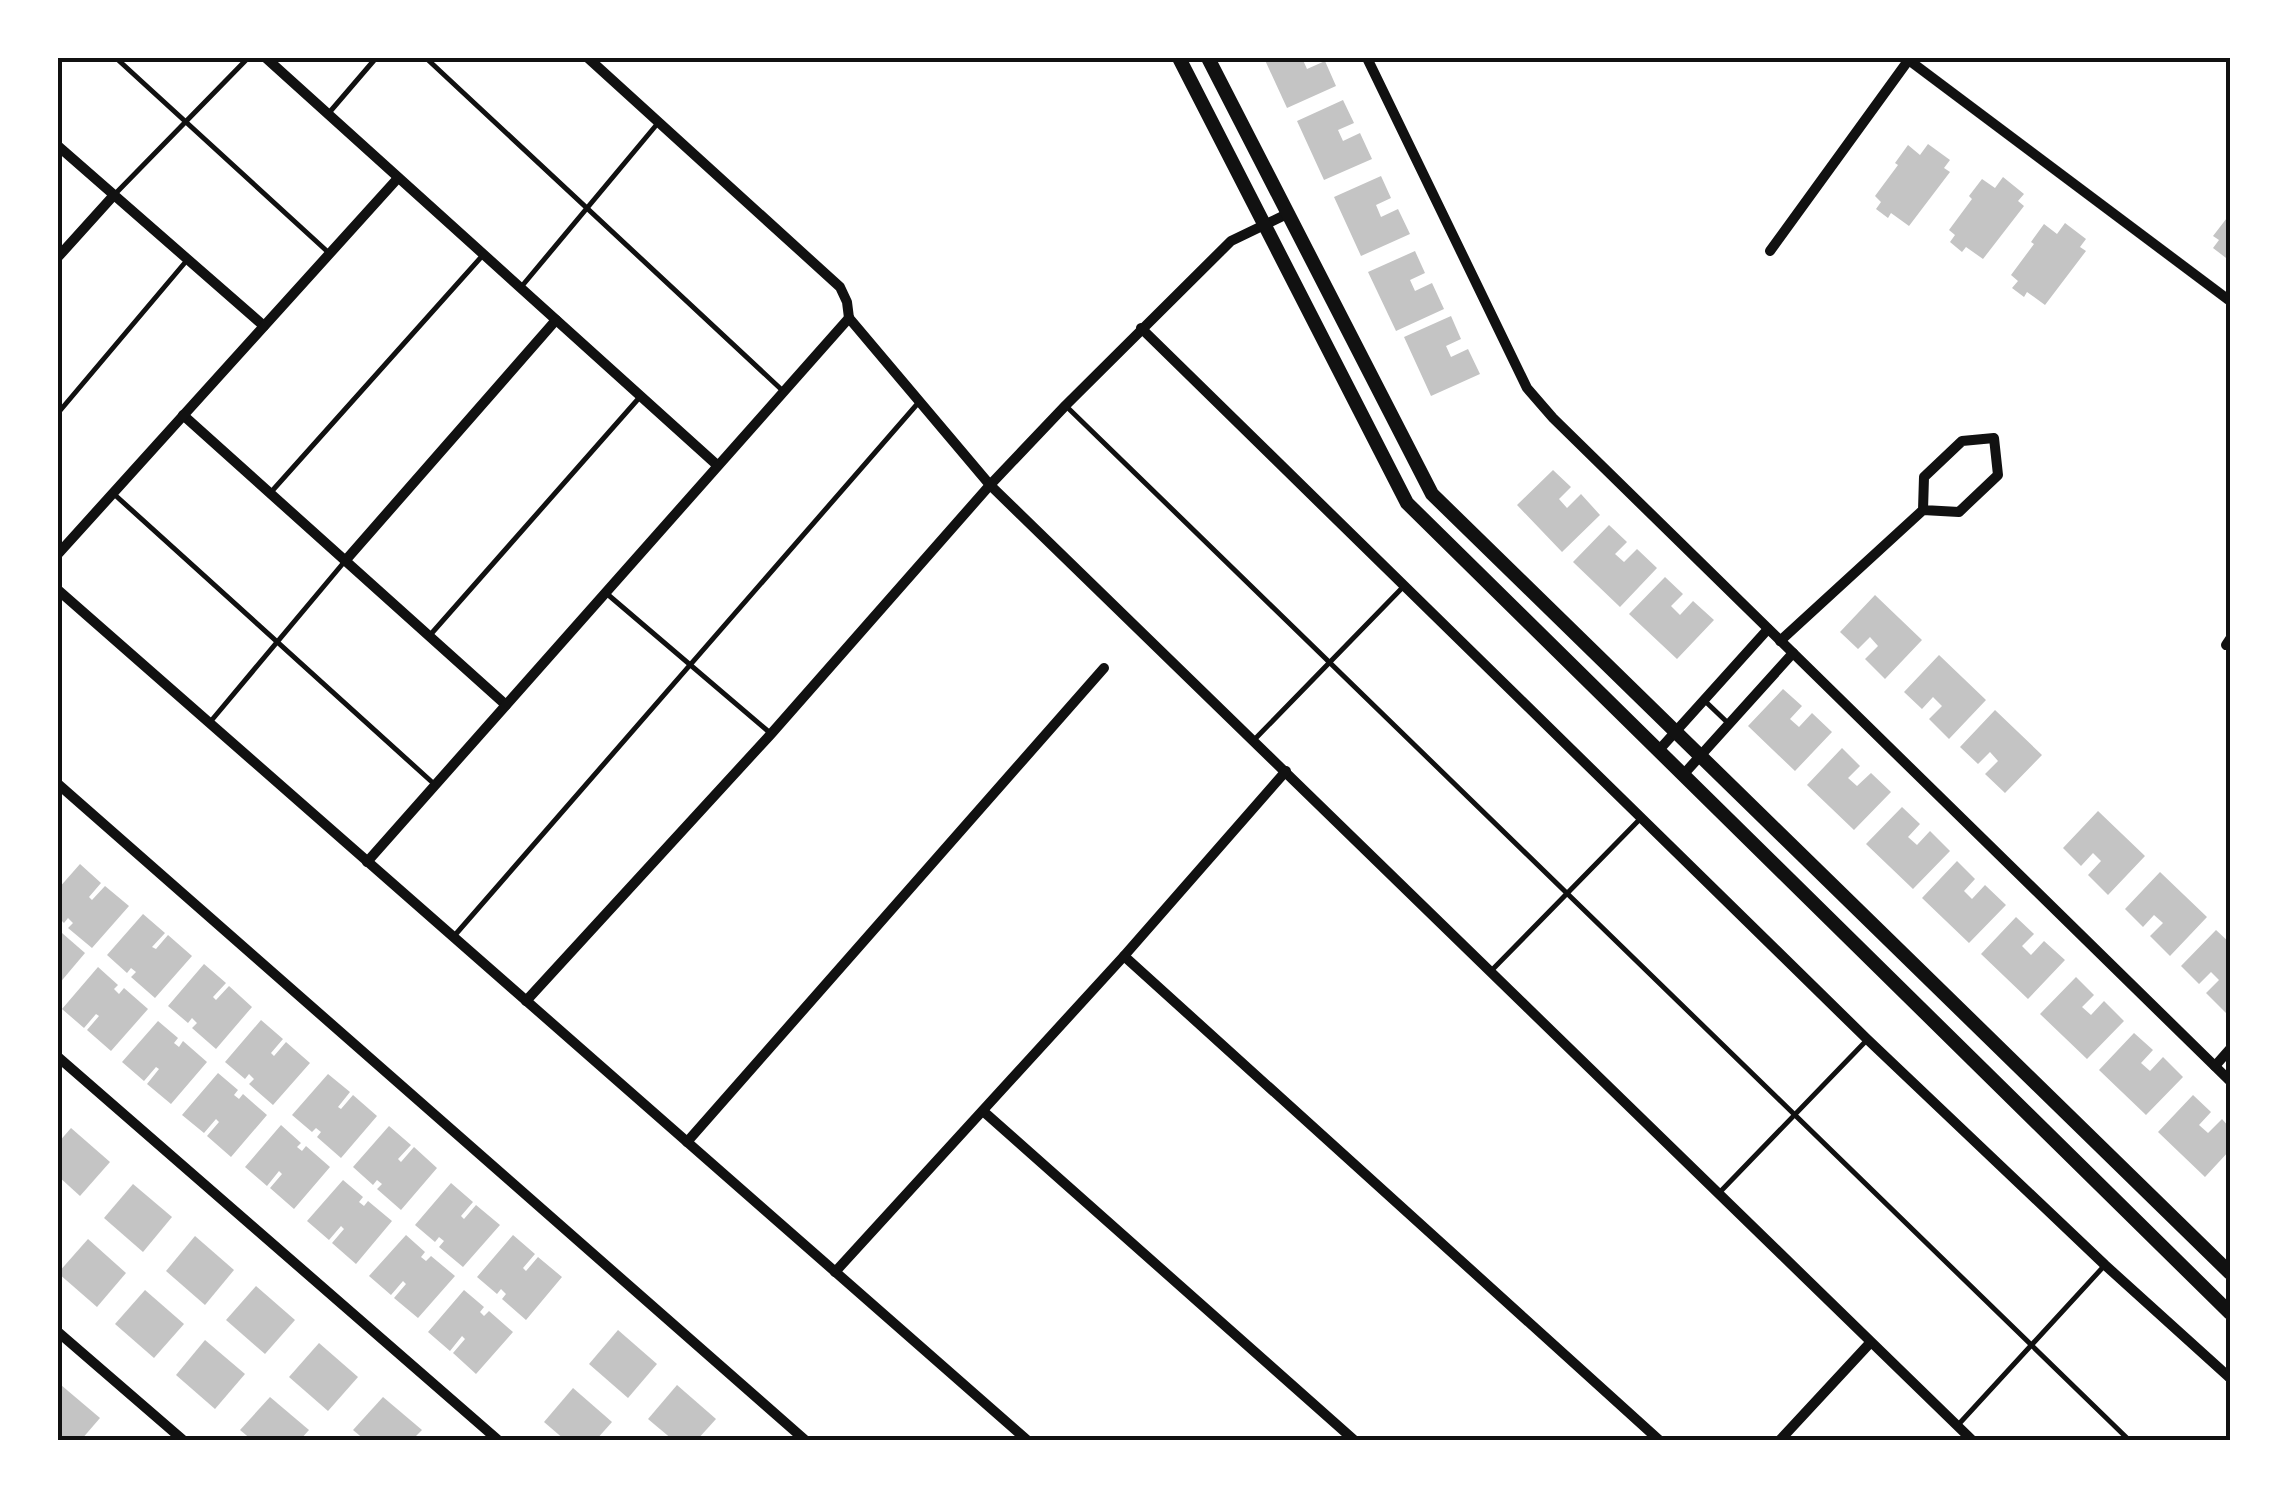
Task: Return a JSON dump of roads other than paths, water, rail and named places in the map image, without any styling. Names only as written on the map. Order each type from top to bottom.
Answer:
[{"type":"street","points":[[266,58],[717,465]]},
{"type":"street","points":[[588,58],[840,287],[848,302],[849,318],[990,484],[1972,1440]]},
{"type":"street","points":[[1179,58],[1407,503],[2230,1313]]},
{"type":"street","points":[[1208,58],[1432,494],[2230,1273]]},
{"type":"street","points":[[1367,58],[1527,388],[2230,1081]]},
{"type":"street","points":[[1770,251],[1908,58],[2230,301]]},
{"type":"street","points":[[58,146],[264,326]]},
{"type":"street","points":[[58,554],[398,178]]},
{"type":"street","points":[[58,257],[114,195]]},
{"type":"street","points":[[526,1001],[772,734],[990,484],[1066,405],[1231,241],[1287,214]]},
{"type":"street","points":[[367,862],[849,318]]},
{"type":"street","points":[[345,561],[556,320]]},
{"type":"street","points":[[1142,328],[1868,1039],[2105,1266],[2230,1378]]},
{"type":"street","points":[[183,416],[506,705]]},
{"type":"street","points":[[1780,641],[1923,510],[1960,512],[1998,475],[1994,438],[1962,441],[1924,478],[1923,510]]},
{"type":"street","points":[[58,590],[1027,1440]]},
{"type":"street","points":[[1659,750],[1768,629]]},
{"type":"street","points":[[1683,775],[1793,653]]},
{"type":"street","points":[[687,1142],[1104,668]]},
{"type":"street","points":[[835,1272],[1286,772]]},
{"type":"street","points":[[58,784],[805,1440]]},
{"type":"street","points":[[1124,956],[1659,1440]]},
{"type":"street","points":[[2214,1066],[2230,1049]]},
{"type":"street","points":[[58,1057],[498,1440]]},
{"type":"street","points":[[983,1111],[1354,1440]]},
{"type":"street","points":[[58,1332],[183,1440]]},
{"type":"street","points":[[1780,1440],[1870,1342]]},
{"type":"lane","points":[[116,58],[330,254]]},
{"type":"lane","points":[[114,195],[248,58]]},
{"type":"lane","points":[[328,114],[376,58]]},
{"type":"lane","points":[[426,58],[784,392]]},
{"type":"lane","points":[[520,288],[658,123]]},
{"type":"lane","points":[[270,493],[483,254]]},
{"type":"lane","points":[[58,412],[188,259]]},
{"type":"lane","points":[[429,636],[640,396]]},
{"type":"lane","points":[[453,938],[919,402]]},
{"type":"lane","points":[[1066,405],[2129,1440]]},
{"type":"lane","points":[[112,493],[435,786]]},
{"type":"lane","points":[[209,724],[345,561]]},
{"type":"lane","points":[[1254,740],[1404,586]]},
{"type":"lane","points":[[605,593],[772,734]]},
{"type":"lane","points":[[1704,700],[1729,724]]},
{"type":"lane","points":[[1492,970],[1642,817]]},
{"type":"lane","points":[[1719,1194],[1868,1039]]},
{"type":"lane","points":[[1957,1426],[2105,1266]]}]
